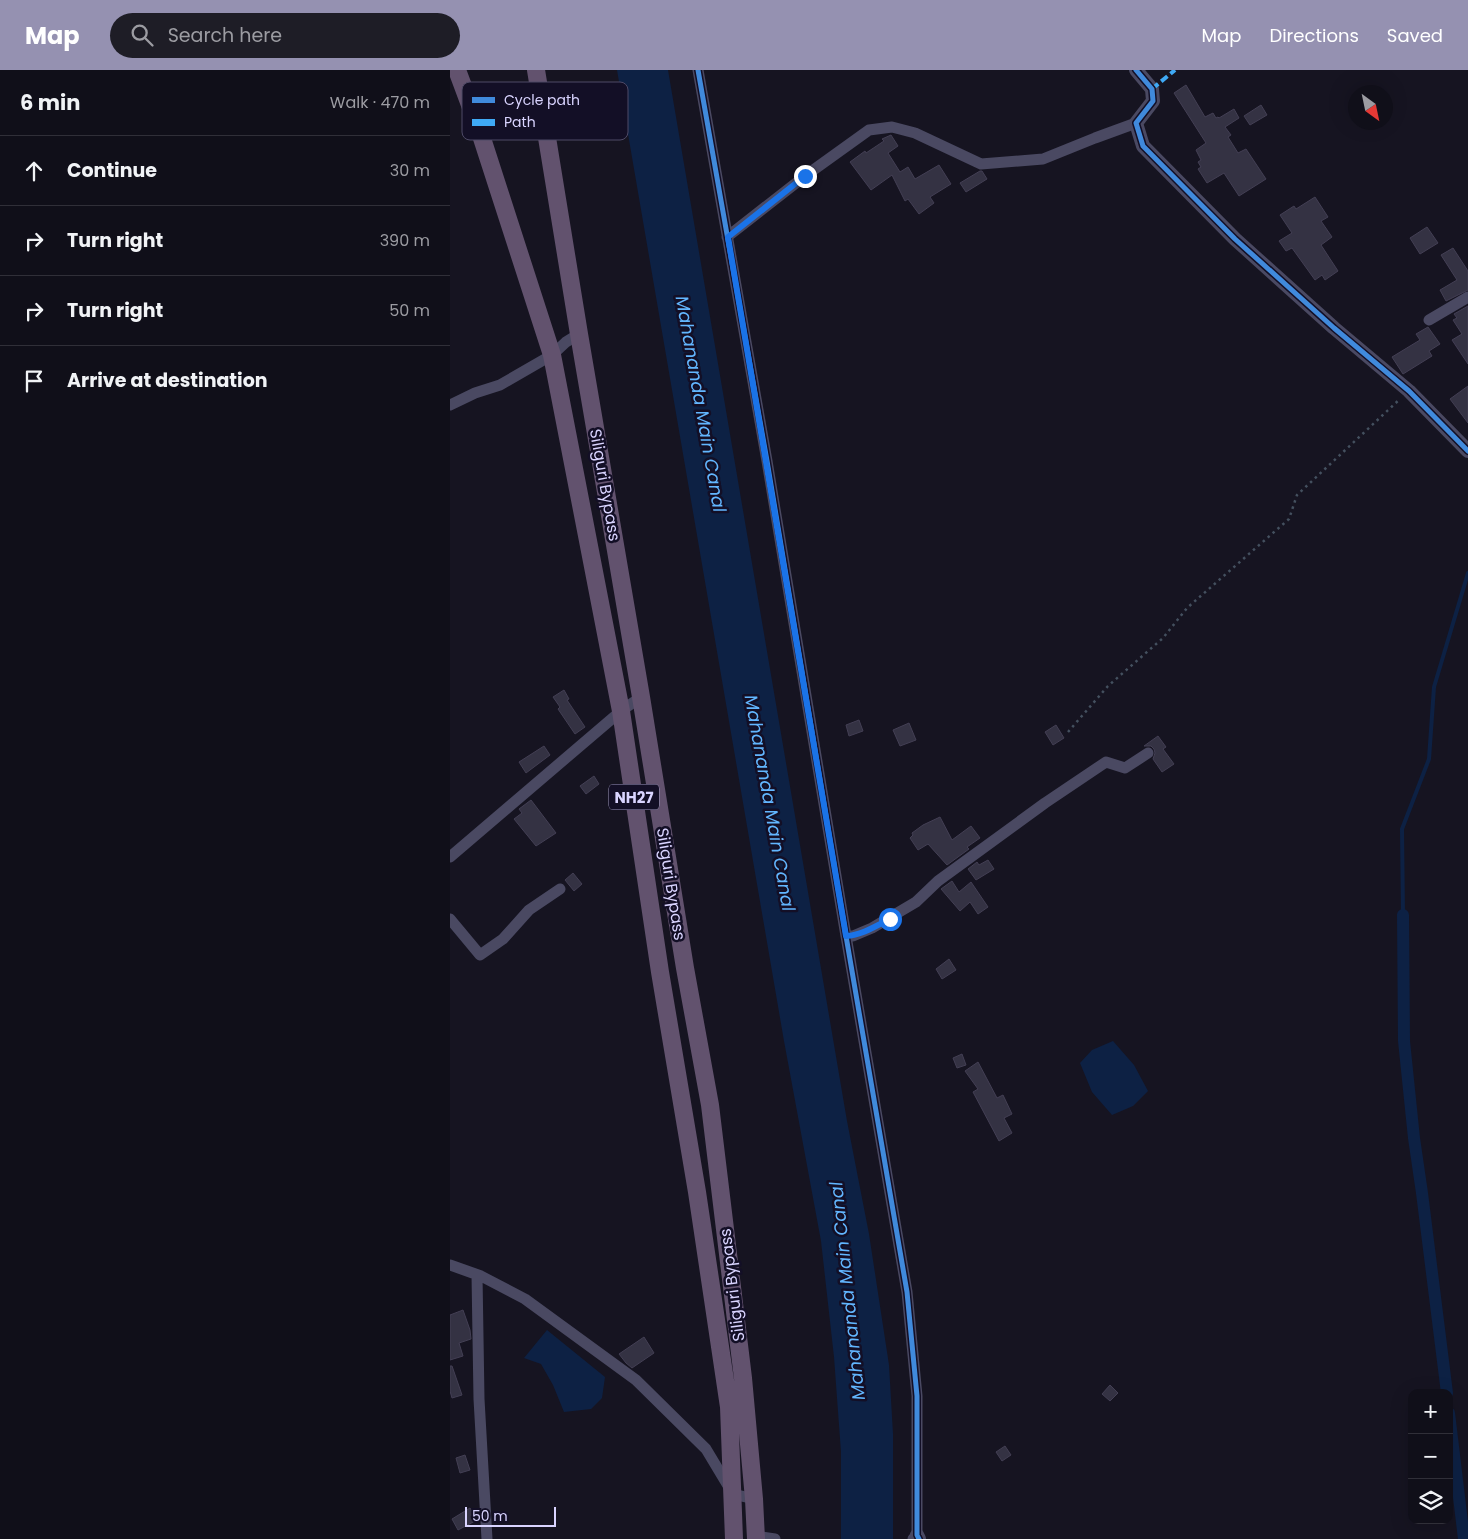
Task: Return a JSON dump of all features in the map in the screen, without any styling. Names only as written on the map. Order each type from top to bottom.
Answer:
[{"type":"highway","name":"NH27","points":[[457,70],[462,83]]},
{"type":"highway","name":"NH27","points":[[483,140],[552,355],[621,711],[729,1408],[734,1539]]},
{"type":"highway","name":"Siliguri Bypass","points":[[548,140],[683,959],[710,1105],[742,1368],[756,1538]]},
{"type":"street","points":[[698,70],[908,1292],[917,1396],[916,1538]]},
{"type":"street","points":[[728,237],[805,176],[869,130],[892,127],[915,133],[981,164],[1043,159],[1136,123],[1153,101],[1152,89],[1136,70]]},
{"type":"street","points":[[1136,123],[1143,146],[1235,239],[1334,328],[1409,391],[1468,451]]},
{"type":"street","points":[[1430,320],[1468,297]]},
{"type":"street","points":[[450,405],[475,393],[500,385],[552,355],[566,342],[579,334]]},
{"type":"street","points":[[450,857],[621,711],[641,697]]},
{"type":"street","points":[[846,936],[853,936],[872,928],[916,902],[946,876],[1106,762],[1125,768],[1148,753]]},
{"type":"street","points":[[450,919],[480,955],[503,939],[529,910],[560,889]]},
{"type":"street","points":[[450,1265],[477,1275],[525,1299],[636,1380],[706,1449],[733,1494],[754,1499]]},
{"type":"street","points":[[477,1275],[479,1399],[487,1539]]},
{"type":"street","points":[[756,1538],[775,1539]]},
{"type":"path","points":[[1068,732],[1108,686],[1163,638],[1187,608],[1289,520],[1297,495],[1409,391]]},
{"type":"water","name":"Mahananda Main Canal","points":[[617,70],[668,70],[847,1121],[869,1234],[889,1365],[893,1434],[893,1539],[841,1539],[841,1452],[834,1357],[821,1241],[784,1041],[628,134],[628,82],[619,82]]},
{"type":"water","points":[[1113,1041],[1134,1065],[1148,1091],[1133,1106],[1112,1115],[1092,1092],[1080,1063],[1092,1050]]},
{"type":"water","points":[[547,1330],[605,1377],[602,1398],[591,1409],[564,1412],[553,1385],[541,1364],[524,1358]]},
{"type":"building","points":[[1186,85],[1205,117],[1213,113],[1216,118],[1219,118],[1234,109],[1239,118],[1225,127],[1231,135],[1228,137],[1238,153],[1246,149],[1266,179],[1239,196],[1224,173],[1207,183],[1198,169],[1201,167],[1198,162],[1201,160],[1196,150],[1206,143],[1174,93]]},
{"type":"building","points":[[1261,105],[1267,115],[1250,125],[1244,116]]},
{"type":"building","points":[[891,135],[898,146],[888,153],[900,172],[908,167],[915,179],[939,165],[951,184],[930,197],[934,203],[919,214],[908,199],[905,201],[892,175],[871,190],[850,162],[884,141],[882,139]]},
{"type":"building","points":[[982,171],[987,179],[966,192],[960,183]]},
{"type":"building","points":[[1315,197],[1328,217],[1321,221],[1332,237],[1321,245],[1338,271],[1325,280],[1322,275],[1315,280],[1292,248],[1286,251],[1279,241],[1292,233],[1280,215],[1294,206],[1296,209]]},
{"type":"building","points":[[1427,227],[1438,243],[1420,254],[1410,238]]},
{"type":"building","points":[[1453,248],[1468,271],[1468,290],[1446,301],[1440,290],[1457,280],[1441,255]]},
{"type":"building","points":[[1468,306],[1468,364],[1452,340],[1462,334],[1453,320],[1457,318],[1454,314]]},
{"type":"building","points":[[1428,327],[1440,344],[1429,351],[1432,356],[1403,374],[1392,357],[1420,340],[1416,334]]},
{"type":"building","points":[[1468,386],[1468,423],[1450,399]]},
{"type":"building","points":[[564,690],[569,699],[567,700],[585,727],[575,734],[558,709],[560,707],[553,697]]},
{"type":"building","points":[[859,720],[863,731],[849,736],[846,725]]},
{"type":"building","points":[[909,723],[916,740],[900,746],[893,730]]},
{"type":"building","points":[[1056,725],[1064,738],[1053,745],[1045,732]]},
{"type":"building","points":[[1158,736],[1166,747],[1163,749],[1174,764],[1162,772],[1153,759],[1154,749],[1151,746],[1144,746]]},
{"type":"building","points":[[544,746],[550,755],[526,773],[519,762]]},
{"type":"building","points":[[594,776],[599,784],[586,794],[580,786]]},
{"type":"building","points":[[531,800],[556,833],[536,846],[514,819],[522,813],[519,809]]},
{"type":"building","points":[[940,817],[952,840],[971,826],[980,838],[967,847],[969,849],[947,865],[928,844],[918,850],[910,838],[913,835],[912,833],[923,825]]},
{"type":"building","points":[[988,860],[994,869],[976,880],[968,869],[977,862],[979,865]]},
{"type":"building","points":[[573,873],[582,884],[574,891],[565,880]]},
{"type":"building","points":[[952,881],[959,892],[971,882],[988,907],[978,914],[970,902],[960,911],[941,889]]},
{"type":"building","points":[[949,959],[956,970],[942,979],[936,969]]},
{"type":"building","points":[[962,1054],[966,1065],[957,1068],[953,1058]]},
{"type":"building","points":[[978,1062],[997,1098],[1003,1095],[1012,1114],[1004,1118],[1012,1133],[999,1141],[973,1092],[978,1089],[965,1071]]},
{"type":"building","points":[[463,1310],[471,1339],[459,1343],[463,1356],[450,1360],[450,1315]]},
{"type":"building","points":[[644,1337],[654,1353],[632,1368],[619,1354]]},
{"type":"building","points":[[450,1366],[452,1366],[462,1395],[452,1398],[450,1391]]},
{"type":"building","points":[[1110,1385],[1118,1393],[1110,1401],[1102,1394]]},
{"type":"building","points":[[1005,1446],[1011,1455],[1002,1461],[996,1452]]},
{"type":"building","points":[[465,1455],[470,1470],[460,1473],[456,1458]]},
{"type":"building","points":[[470,1508],[477,1520],[458,1530],[452,1519]]},
{"type":"waterway","points":[[1403,915],[1402,829],[1429,759],[1434,687],[1468,573]]},
{"type":"waterway","points":[[1403,915],[1404,1041],[1414,1138],[1446,1389]]},
{"type":"waterway","points":[[1452,1434],[1464,1539]]},
{"type":"marked path","points":[[1152,89],[1175,70]]},
{"type":"cycle path","points":[[698,70],[767,461],[907,1292],[917,1396],[917,1535],[919,1539]]},
{"type":"cycle path","points":[[1136,70],[1152,89],[1153,101],[1136,123],[1143,146],[1235,239],[1334,328],[1409,391],[1468,451]]},
{"type":"route","points":[[805,176],[728,237],[846,936],[853,936],[890,919]]}]
